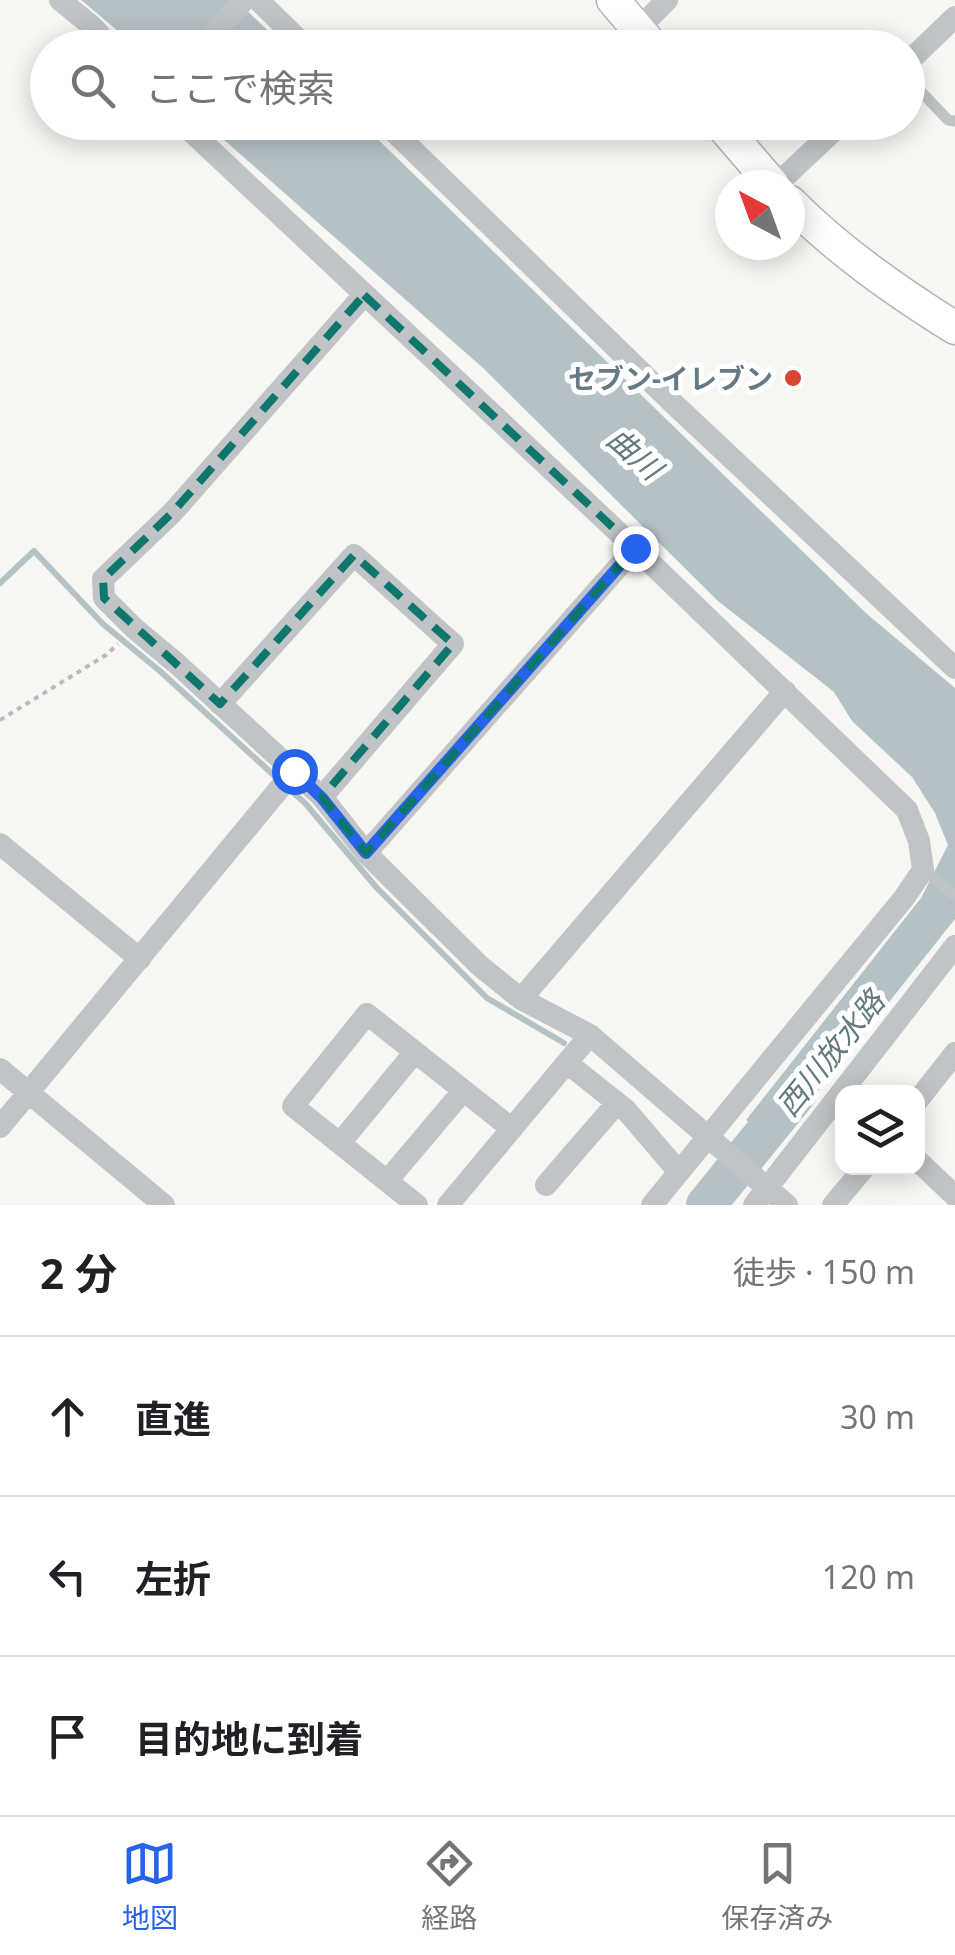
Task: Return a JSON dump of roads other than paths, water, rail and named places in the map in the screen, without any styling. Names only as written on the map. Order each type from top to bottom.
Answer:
[{"type":"main road","points":[[613,0],[639,30]]},
{"type":"main road","points":[[735,140],[761,170]]},
{"type":"main road","points":[[805,217],[890,288],[955,328]]},
{"type":"street","points":[[60,0],[96,30]]},
{"type":"street","points":[[650,30],[667,0]]},
{"type":"street","points":[[218,30],[247,1],[284,30]]},
{"type":"street","points":[[925,46],[955,17]]},
{"type":"street","points":[[200,140],[635,548],[907,810],[928,874],[904,898],[716,1143],[679,1172],[652,1205]]},
{"type":"street","points":[[403,140],[674,404],[955,668]]},
{"type":"street","points":[[790,170],[823,140]]},
{"type":"street","points":[[364,295],[173,512],[102,579],[104,598],[322,798],[366,853],[480,966],[522,1000],[590,1035],[716,1143],[761,1191],[787,1205]]},
{"type":"street","points":[[366,853],[635,548]]},
{"type":"street","points":[[220,704],[354,555],[454,644],[322,798]]},
{"type":"street","points":[[522,1000],[785,691]]},
{"type":"street","points":[[0,1127],[294,771]]},
{"type":"street","points":[[0,844],[140,959]]},
{"type":"street","points":[[761,1191],[955,946]]},
{"type":"street","points":[[417,1205],[294,1106],[367,1014],[512,1130]]},
{"type":"street","points":[[448,1205],[590,1035]]},
{"type":"street","points":[[340,1144],[415,1052]]},
{"type":"street","points":[[925,1091],[955,1053]]},
{"type":"street","points":[[567,1063],[625,1109],[679,1172]]},
{"type":"street","points":[[0,1069],[164,1205]]},
{"type":"street","points":[[387,1181],[463,1090]]},
{"type":"street","points":[[546,1185],[617,1103]]},
{"type":"street","points":[[925,1168],[955,1196]]},
{"type":"street","points":[[834,1205],[858,1175]]},
{"type":"lane","points":[[925,96],[948,120],[955,121]]},
{"type":"lane","points":[[928,874],[955,895]]},
{"type":"water","points":[[81,0],[236,0],[267,30],[117,30]]},
{"type":"water","name":"曲川","points":[[224,140],[379,140],[867,614],[955,688],[955,919],[777,1143],[746,1120],[921,898],[948,845],[935,813],[912,777],[852,721],[834,692],[718,601],[483,368]]},
{"type":"waterway","points":[[0,583],[34,551],[103,624],[279,780]]},
{"type":"waterway","points":[[288,788],[377,888],[487,998],[564,1043]]},
{"type":"waterway","name":"西川放水路","points":[[706,1205],[797,1093]]},
{"type":"place","name":"セブン-イレブン","points":[[793,378]]}]
